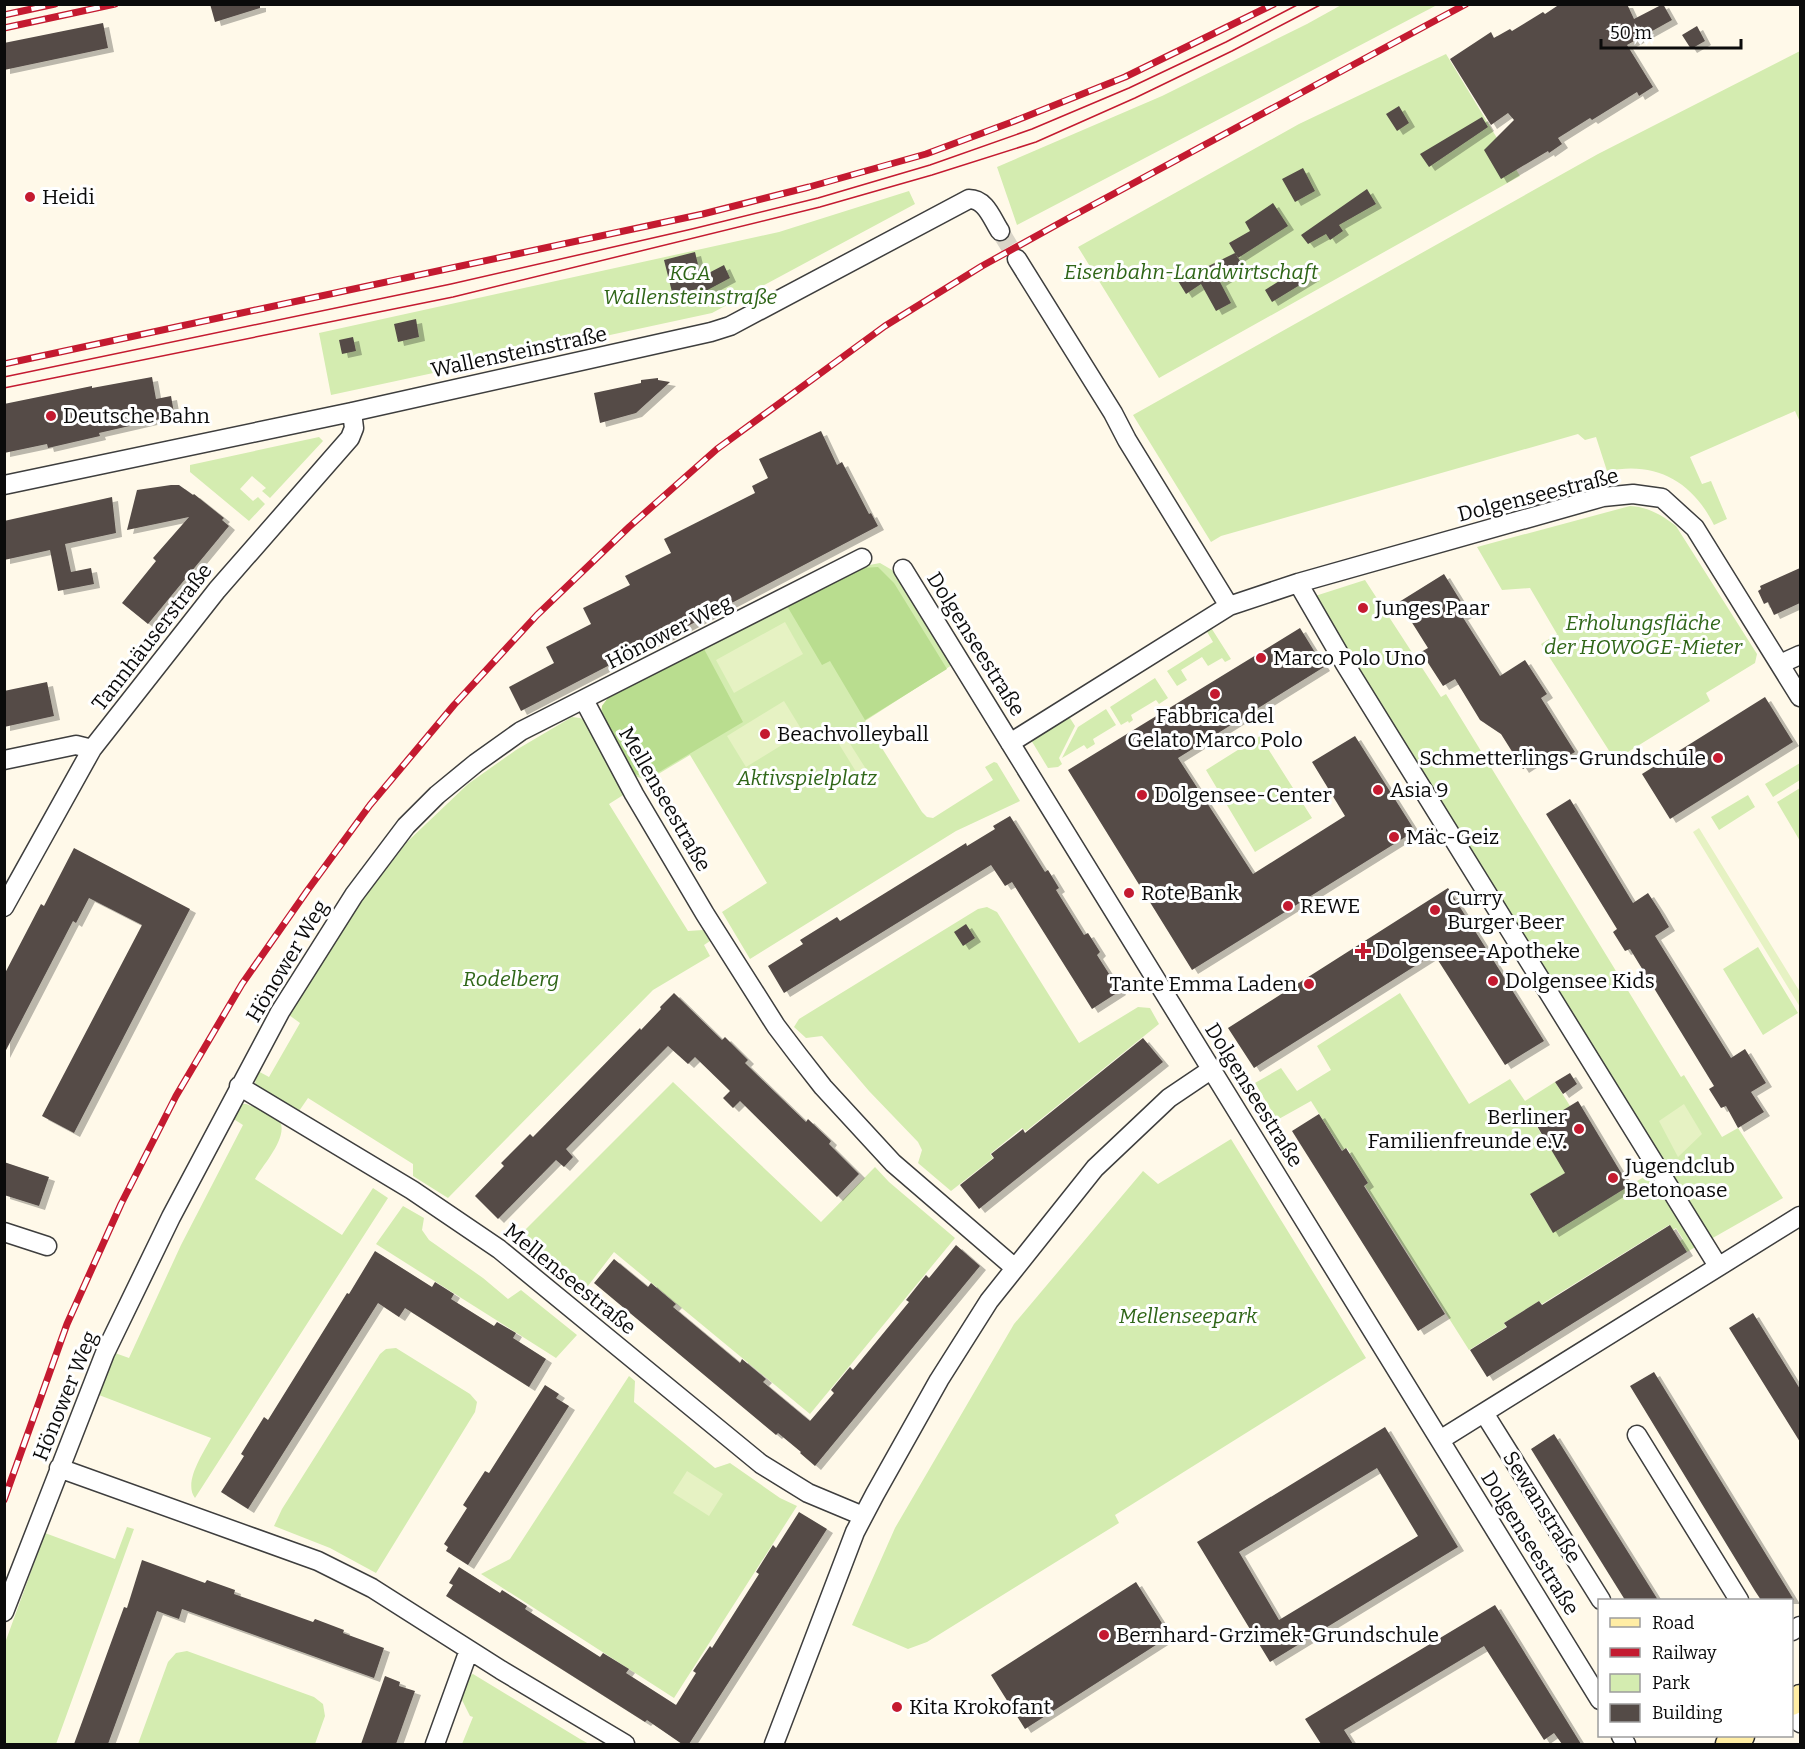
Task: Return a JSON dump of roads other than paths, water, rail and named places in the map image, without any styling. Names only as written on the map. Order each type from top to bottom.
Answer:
[{"type":"street","name":"Wallensteinstraße","points":[[4,485],[352,412],[711,332],[730,326],[969,199],[976,199],[983,203],[1000,231]]},
{"type":"street","points":[[1017,259],[1229,606]]},
{"type":"street","name":"Tannhäuserstraße","points":[[4,907],[92,749],[217,590],[350,438],[354,428],[352,412]]},
{"type":"street","name":"Dolgenseestraße","points":[[1010,743],[1229,606],[1298,583],[1603,497],[1633,494],[1662,498],[1695,528],[1800,697]]},
{"type":"street","name":"Hönower Weg","points":[[4,1612],[105,1353],[171,1217],[280,1012],[354,895],[406,826],[437,795],[476,763],[521,731],[862,558]]},
{"type":"street","name":"Dolgenseestraße","points":[[903,569],[1598,1698]]},
{"type":"street","points":[[1298,583],[1345,664],[1718,1266]]},
{"type":"street","points":[[1780,664],[1800,655]]},
{"type":"street","name":"Mellenseestraße","points":[[584,700],[633,794],[705,914],[776,1026],[822,1087],[893,1163],[1015,1268]]},
{"type":"street","points":[[4,760],[75,745],[92,749]]},
{"type":"street","points":[[774,1744],[855,1532],[939,1380],[989,1301],[1095,1168],[1169,1098],[1212,1069]]},
{"type":"street","name":"Mellenseestraße","points":[[240,1086],[412,1190],[499,1249],[761,1464],[808,1493],[863,1516]]},
{"type":"street","points":[[1440,1440],[1800,1216]]},
{"type":"street","points":[[4,1232],[46,1246]]},
{"type":"street","name":"Sewanstraße","points":[[1484,1413],[1600,1599]]},
{"type":"street","points":[[1637,1435],[1738,1599]]},
{"type":"street","points":[[59,1468],[318,1561],[372,1588],[469,1650],[625,1744]]},
{"type":"street","points":[[435,1744],[469,1650]]},
{"type":"tunnel","points":[[1000,231],[1017,259]]},
{"type":"tram line","points":[[4,377],[451,284],[818,198],[930,165],[1032,129],[1129,88],[1299,4]]},
{"type":"tram line","points":[[4,388],[453,297],[820,207],[932,175],[1036,142],[1135,98],[1322,4]]},
{"type":"railway","points":[[4,15],[55,4]]},
{"type":"railway","points":[[4,28],[115,4]]},
{"type":"railway","points":[[4,364],[703,214],[926,154],[1125,77],[1274,4]]},
{"type":"railway","points":[[4,1500],[67,1324],[121,1204],[176,1096],[242,984],[370,805],[454,705],[537,615],[629,527],[717,449],[885,326],[982,266],[1466,4]]},
{"type":"place","name":"Heidi","points":[[30,197]]},
{"type":"place","name":"Deutsche Bahn","points":[[51,416]]},
{"type":"place","name":"Junges Paar","points":[[1363,608]]},
{"type":"place","name":"Marco Polo Uno","points":[[1261,658]]},
{"type":"place","name":"Fabbrica del Gelato Marco Polo","points":[[1215,694]]},
{"type":"place","name":"Beachvolleyball","points":[[765,734]]},
{"type":"place","name":"Schmetterlings-Grundschule","points":[[1718,758]]},
{"type":"place","name":"Asia 9","points":[[1378,790]]},
{"type":"place","name":"Dolgensee-Center","points":[[1142,795]]},
{"type":"place","name":"Mäc-Geiz","points":[[1394,837]]},
{"type":"place","name":"Rote Bank","points":[[1129,893]]},
{"type":"place","name":"REWE","points":[[1288,906]]},
{"type":"place","name":"Curry Burger Beer","points":[[1435,910]]},
{"type":"place","name":"Dolgensee-Apotheke","points":[[1363,951]]},
{"type":"place","name":"Dolgensee Kids","points":[[1493,981]]},
{"type":"place","name":"Tante Emma Laden","points":[[1309,984]]},
{"type":"place","name":"Berliner Familienfreunde e.V.","points":[[1579,1129]]},
{"type":"place","name":"Jugendclub Betonoase","points":[[1613,1178]]},
{"type":"place","name":"Bernhard-Grzimek-Grundschule","points":[[1104,1635]]},
{"type":"place","name":"Kita Krokofant","points":[[897,1707]]},
{"type":"park label","name":"Eisenbahn-Landwirtschaft","points":[[1191,272]]},
{"type":"park label","name":"KGA Wallensteinstraße","points":[[690,285]]},
{"type":"park label","name":"Erholungsfläche der HOWOGE-Mieter","points":[[1643,635]]},
{"type":"park label","name":"Aktivspielplatz","points":[[807,778]]},
{"type":"park label","name":"Rodelberg","points":[[511,979]]},
{"type":"park label","name":"Mellenseepark","points":[[1188,1316]]}]
